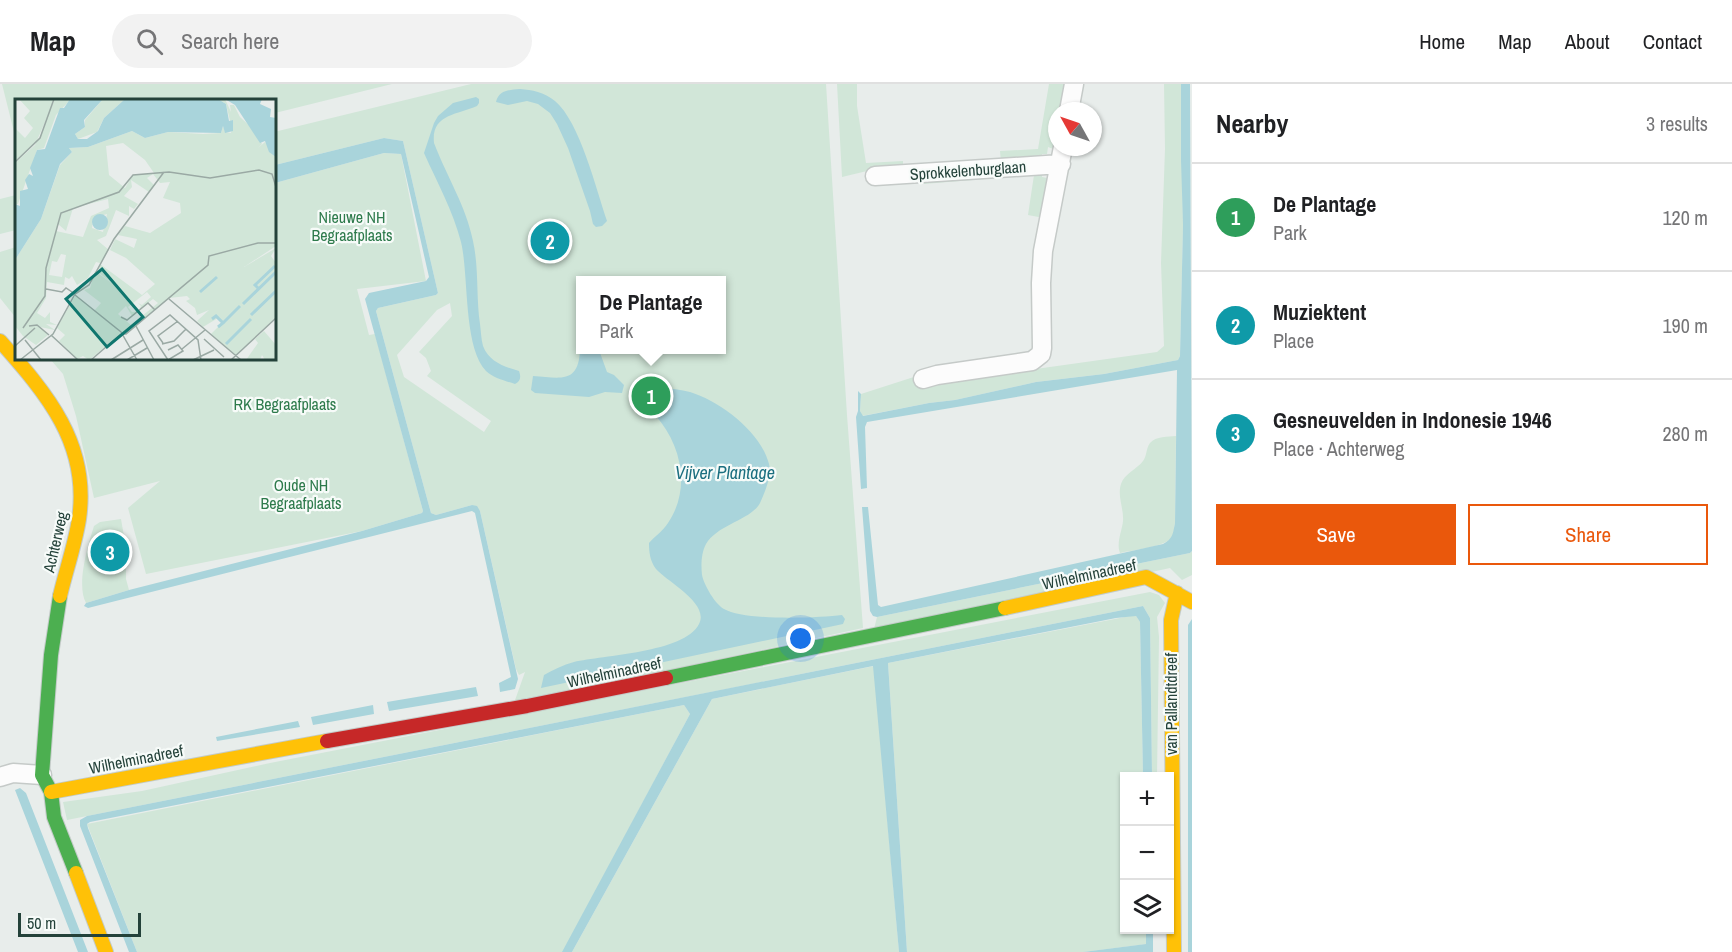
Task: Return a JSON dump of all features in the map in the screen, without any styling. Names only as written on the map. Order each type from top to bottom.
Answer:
[{"type":"street","points":[[1071,102],[1074,84]]},
{"type":"street","name":"Sprokkelenburglaan","points":[[875,176],[1053,156]]},
{"type":"street","name":"Sprokkelenburglaan","points":[[923,380],[938,375],[1032,361],[1041,354],[1043,251],[1062,156]]},
{"type":"street","name":"Achterweg","points":[[0,341],[15,358]]},
{"type":"street","name":"Achterweg","points":[[16,360],[67,428],[80,471],[79,519],[56,614],[42,775]]},
{"type":"street","name":"Wilhelminadreef","points":[[51,792],[527,706],[1032,603],[1146,577],[1187,592]]},
{"type":"street","name":"van Pallandtdreef","points":[[1174,952],[1179,888],[1171,620],[1187,592]]},
{"type":"street","points":[[0,777],[13,774],[42,775],[51,792],[54,817],[106,952]]},
{"type":"green space","points":[[2,84],[392,84],[276,113],[276,99],[15,99],[15,136]]},
{"type":"green space","points":[[471,84],[826,84],[863,628],[514,703],[525,672],[519,675],[516,669],[480,511],[472,505],[436,515],[431,513],[376,311],[378,308],[438,293],[403,141],[384,138],[276,165],[276,132]],"holes":[[[450,303],[452,316],[419,352],[426,358],[431,371],[427,376],[491,421],[484,432],[404,377],[397,355],[437,310]]]},
{"type":"green space","points":[[837,84],[857,84],[857,106],[866,163],[903,161],[903,168],[867,171],[842,177]]},
{"type":"green space","points":[[1049,84],[1069,84],[1066,102],[1048,102],[1047,154],[1042,154],[1041,159],[1001,162],[1000,151],[1038,149]]},
{"type":"green space","points":[[1164,84],[1181,84],[1183,225],[1180,356],[1178,360],[1104,374],[1036,382],[955,400],[862,416],[861,394],[920,375],[936,383],[1157,352],[1164,346],[1161,263],[1165,149]]},
{"type":"green space","points":[[384,153],[401,154],[426,281],[357,289],[369,335],[375,334],[423,511],[362,531],[146,574],[128,508],[160,481],[94,498],[76,416],[63,374],[51,360],[276,360],[276,183]]},
{"type":"green space","points":[[1042,173],[1042,177],[1047,178],[1047,182],[1051,183],[1044,218],[1028,215],[1034,175],[924,184],[924,176]]},
{"type":"green space","points":[[15,195],[15,230],[0,234],[0,199]]},
{"type":"green space","points":[[15,247],[15,317],[0,298],[0,252]]},
{"type":"green space","points":[[1176,436],[1175,523],[1172,537],[1156,546],[1120,553],[1119,541],[1123,516],[1120,489],[1123,480],[1143,461],[1149,445],[1155,439]]},
{"type":"green space","points":[[121,519],[129,590],[86,603],[82,586],[83,576],[94,526],[100,522]]},
{"type":"green space","points":[[1192,551],[1192,575],[1182,580],[1170,568],[873,633],[877,617]]},
{"type":"green space","points":[[1150,592],[1159,595],[1165,603],[1157,617],[1159,637],[1157,772],[1152,772],[1150,618],[1143,606],[67,820],[63,802],[142,791],[270,763]]},
{"type":"green space","points":[[1136,616],[1140,622],[1143,772],[1120,772],[1120,934],[1146,934],[1147,944],[1083,952],[907,952],[888,663]]},
{"type":"green space","points":[[874,666],[899,952],[572,952],[712,699]]},
{"type":"green space","points":[[684,705],[690,714],[563,952],[137,952],[87,824]]},
{"type":"water","points":[[1181,84],[1190,84],[1192,551],[873,616],[870,611],[862,507],[868,507],[878,605],[881,607],[1163,544],[1171,538],[1175,523],[1177,370],[867,422],[865,427],[867,488],[861,489],[856,417],[858,391],[861,394],[860,411],[863,416],[955,400],[1036,382],[1104,374],[1178,360],[1180,356],[1183,225]]},
{"type":"water","points":[[520,89],[547,95],[564,111],[572,124],[580,140],[607,221],[602,226],[596,227],[593,224],[568,148],[550,113],[538,104],[527,101],[508,105],[496,102],[502,93]]},
{"type":"water","points":[[476,97],[479,99],[477,106],[441,121],[434,133],[434,143],[470,228],[476,262],[483,346],[493,360],[519,371],[520,379],[515,384],[486,371],[479,360],[470,328],[463,256],[458,230],[424,153],[438,116],[453,103]]},
{"type":"water","points":[[384,138],[403,141],[438,293],[378,308],[376,311],[431,513],[436,515],[472,505],[477,506],[480,511],[518,679],[515,689],[500,692],[499,683],[511,677],[475,513],[472,511],[88,608],[84,606],[86,603],[129,590],[362,531],[423,511],[365,299],[369,293],[426,281],[429,277],[401,154],[384,153],[276,183],[276,165]]},
{"type":"water","points":[[580,354],[600,354],[607,372],[614,375],[624,385],[622,393],[605,392],[589,397],[535,393],[531,390],[533,376],[560,378],[567,376],[576,368]]},
{"type":"water","name":"Vijver Plantage","points":[[631,387],[676,389],[702,396],[738,419],[765,452],[770,474],[760,503],[749,514],[711,537],[703,551],[702,575],[707,589],[717,603],[734,613],[764,617],[799,618],[842,615],[845,619],[843,624],[541,688],[544,675],[562,666],[661,647],[691,634],[699,624],[701,616],[693,601],[661,574],[651,560],[649,543],[666,526],[675,510],[681,482],[680,468],[672,440],[655,415],[629,395]]},
{"type":"water","points":[[1143,606],[1150,618],[1152,772],[1143,772],[1140,622],[1136,616],[888,663],[907,952],[899,952],[873,666],[712,699],[572,952],[562,952],[690,714],[684,705],[90,822],[87,824],[88,828],[137,952],[129,952],[80,826],[80,820],[87,816]]},
{"type":"water","points":[[1192,619],[1192,952],[1188,952],[1188,625]]},
{"type":"water","points":[[476,687],[478,696],[389,711],[387,702]]},
{"type":"water","points":[[373,705],[374,714],[313,725],[311,717]]},
{"type":"water","points":[[298,721],[300,727],[217,741],[216,737]]},
{"type":"water","points":[[20,788],[26,793],[88,952],[78,952],[15,790]]},
{"type":"water","points":[[1146,934],[1153,934],[1153,952],[1083,952],[1146,944]]},
{"type":"traffic: fast","points":[[60,596],[51,655],[42,775],[51,792],[54,817],[76,873]]},
{"type":"traffic: fast","points":[[666,678],[1005,608]]},
{"type":"traffic: slow","points":[[0,341],[15,359]]},
{"type":"traffic: slow","points":[[16,360],[49,401],[71,444],[78,467],[81,492],[79,519],[60,596]]},
{"type":"traffic: slow","points":[[1005,608],[1146,577],[1192,602]]},
{"type":"traffic: slow","points":[[1174,952],[1171,620],[1177,593]]},
{"type":"traffic: slow","points":[[51,792],[327,741]]},
{"type":"traffic: slow","points":[[76,873],[106,952]]},
{"type":"traffic: jam","points":[[327,741],[527,706],[666,678]]},
{"type":"place","name":"Muziektent","points":[[550,241]]},
{"type":"place","name":"De Plantage","points":[[651,396]]},
{"type":"place","name":"Gesneuvelden in Indonesie 1946","points":[[110,552]]},
{"type":"park label","name":"Nieuwe NH Begraafplaats","points":[[352,226]]},
{"type":"park label","name":"RK Begraafplaats","points":[[285,404]]},
{"type":"park label","name":"Oude NH Begraafplaats","points":[[301,494]]}]
